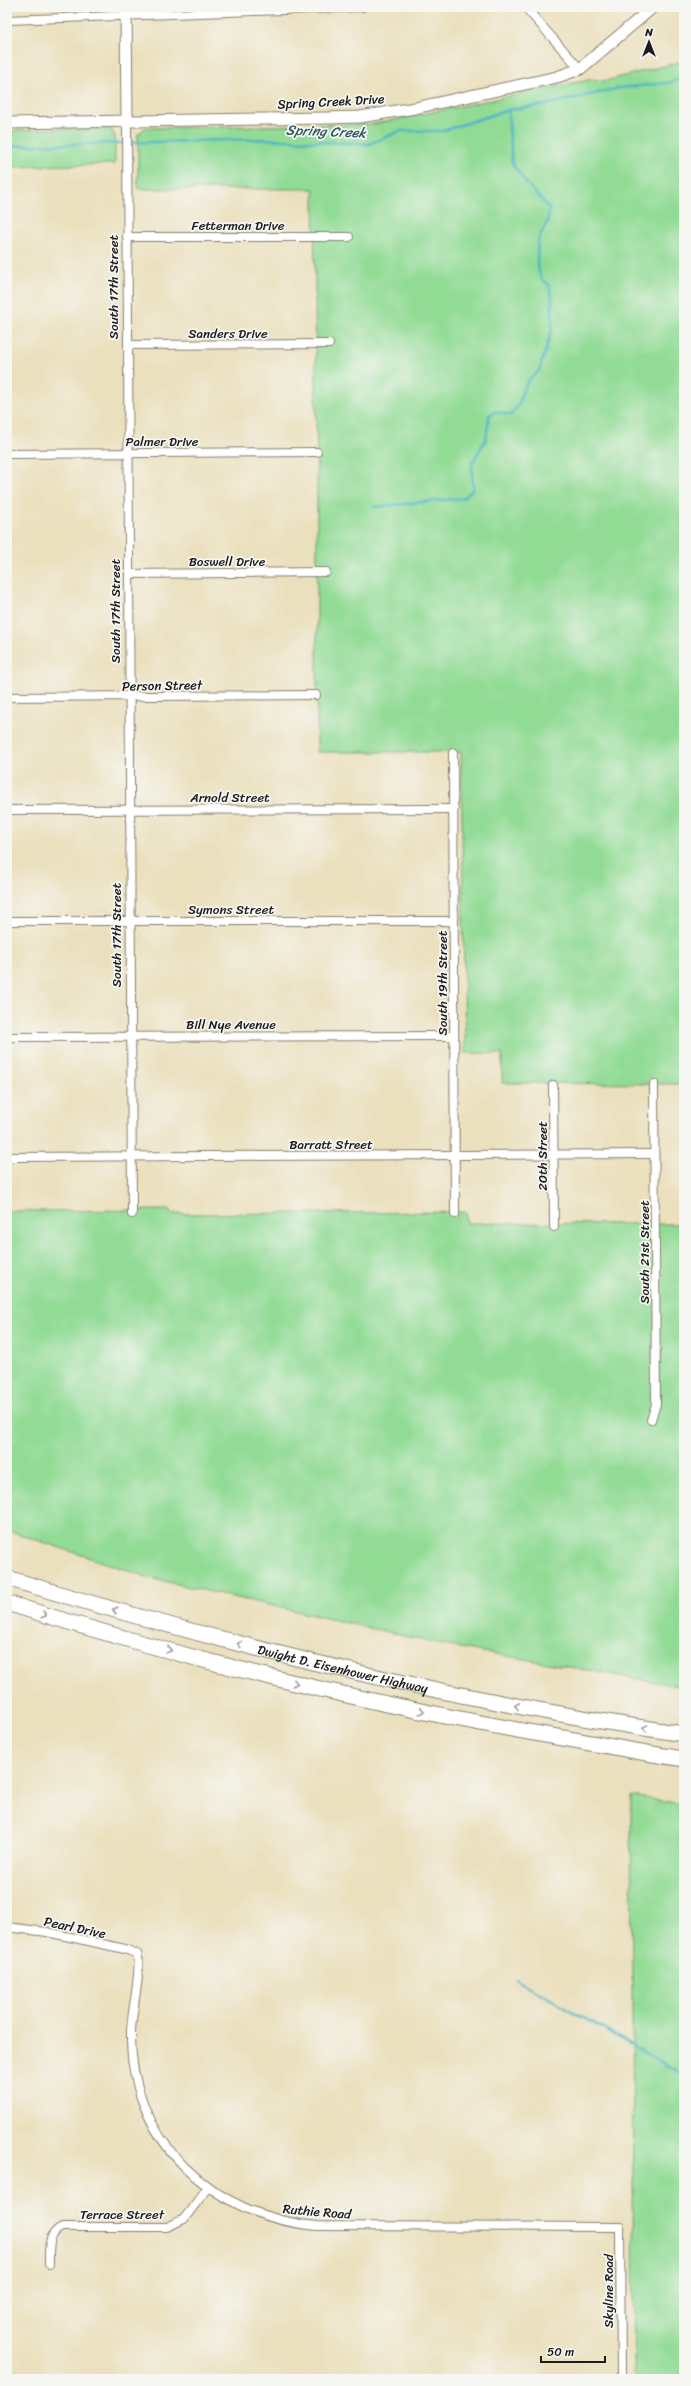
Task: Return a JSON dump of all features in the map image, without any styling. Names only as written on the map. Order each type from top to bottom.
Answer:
[{"type":"highway","name":"Dwight D. Eisenhower Highway","points":[[7,1578],[168,1626],[288,1657],[497,1703],[684,1734]]},
{"type":"highway","name":"Dwight D. Eisenhower Highway","points":[[7,1603],[92,1630],[342,1694],[495,1726],[684,1759]]},
{"type":"street","points":[[7,20],[126,11],[362,7]]},
{"type":"street","points":[[525,7],[580,69]]},
{"type":"street","name":"Spring Creek Drive","points":[[7,123],[326,118],[375,115],[508,88],[580,69],[653,7]]},
{"type":"street","name":"South 17th Street","points":[[126,11],[132,1214]]},
{"type":"street","name":"Fetterman Drive","points":[[127,237],[349,237]]},
{"type":"street","name":"Sanders Drive","points":[[128,345],[330,344]]},
{"type":"street","name":"Palmer Drive","points":[[7,454],[317,452]]},
{"type":"street","name":"Boswell Drive","points":[[129,574],[326,572]]},
{"type":"street","name":"Person Street","points":[[7,697],[316,695]]},
{"type":"street","name":"South 19th Street","points":[[454,753],[455,1214]]},
{"type":"street","name":"Arnold Street","points":[[7,810],[454,809]]},
{"type":"street","name":"Symons Street","points":[[7,922],[454,921]]},
{"type":"street","name":"Bill Nye Avenue","points":[[7,1037],[454,1036]]},
{"type":"street","name":"South 21st Street","points":[[651,1420],[656,1398],[654,1084]]},
{"type":"street","name":"20th Street","points":[[553,1085],[554,1227]]},
{"type":"street","name":"Barratt Street","points":[[7,1158],[654,1154]]},
{"type":"street","name":"Pearl Drive","points":[[7,1928],[47,1932],[125,1949],[137,1954]]},
{"type":"street","name":"Ruthie Road","points":[[137,1954],[140,1966],[133,2002],[130,2033],[132,2052],[141,2096],[158,2134],[172,2153],[208,2187],[263,2216],[296,2224],[349,2227],[620,2227]]},
{"type":"street","name":"Terrace Street","points":[[49,2264],[49,2246],[52,2235],[56,2230],[62,2227],[167,2227],[184,2219],[208,2187]]},
{"type":"street","name":"Skyline Road","points":[[620,2227],[621,2379]]},
{"type":"green space","points":[[684,61],[684,1084],[502,1083],[502,1054],[465,1053],[461,752],[317,752],[317,493],[314,189],[138,189],[138,134],[145,128],[374,124],[593,79],[604,81]]},
{"type":"green space","points":[[41,129],[111,129],[115,136],[115,164],[7,167],[7,131]]},
{"type":"green space","points":[[170,1210],[171,1214],[466,1212],[467,1223],[684,1224],[684,1687],[449,1646],[150,1578],[7,1530],[7,1211]]},
{"type":"green space","points":[[631,1796],[684,1804],[684,2379],[634,2379]]},
{"type":"waterway","name":"Spring Creek","points":[[7,146],[264,139],[369,144],[400,131],[442,131],[508,110],[544,105],[620,88],[667,83],[684,78]]},
{"type":"waterway","points":[[373,507],[464,498],[473,489],[472,463],[486,439],[489,416],[494,412],[511,415],[519,404],[522,393],[529,379],[539,371],[552,329],[552,297],[549,285],[541,279],[537,262],[538,240],[548,220],[549,208],[526,183],[512,163],[508,110]]},
{"type":"waterway","points":[[517,1980],[684,2075]]}]
